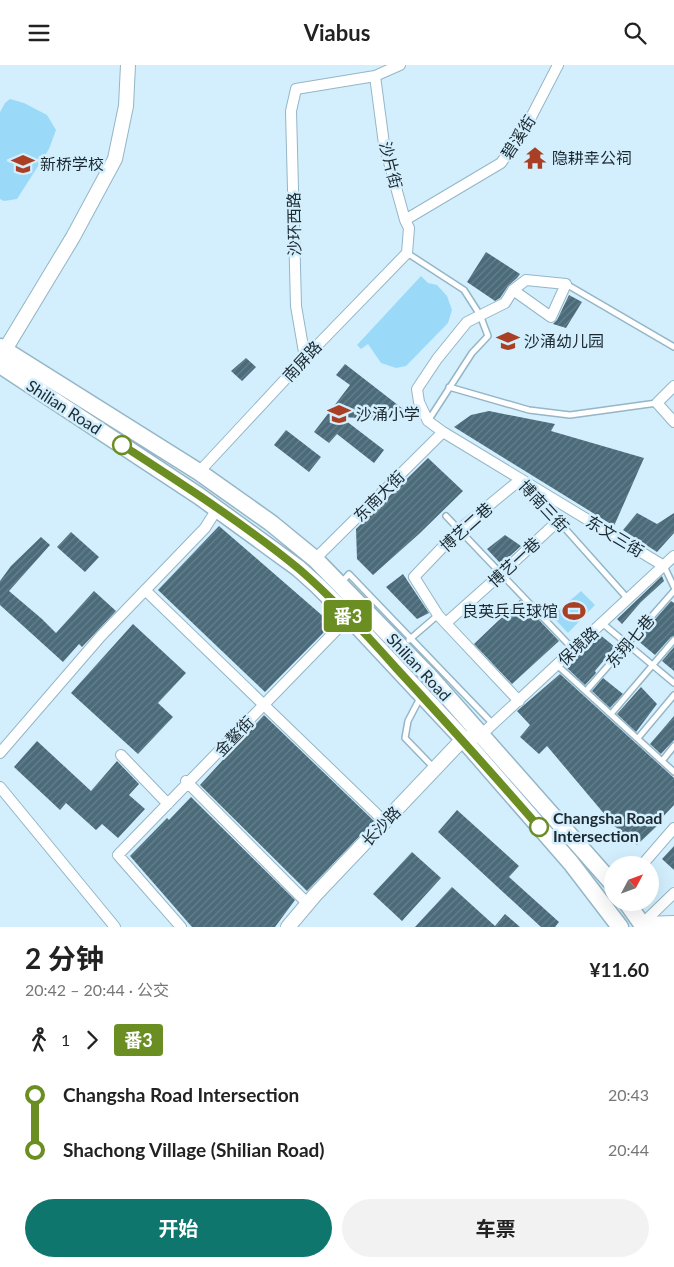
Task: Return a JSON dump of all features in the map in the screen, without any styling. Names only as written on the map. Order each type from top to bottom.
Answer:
[{"type":"main road","name":"Shilian Road","points":[[1,355],[199,472],[271,523],[315,559],[430,677],[487,730],[604,873]]},
{"type":"main road","name":"Shilian Road","points":[[1,355],[298,569],[349,617],[463,739],[571,863],[620,927]]},
{"type":"main road","points":[[633,911],[643,926]]},
{"type":"street","points":[[1,355],[73,237],[115,159],[126,106],[128,65]]},
{"type":"street","points":[[381,71],[400,65]]},
{"type":"street","name":"碧溪街","points":[[405,220],[501,163],[526,127],[558,65]]},
{"type":"street","name":"沙环西路","points":[[305,358],[296,306],[292,111],[296,89],[381,71]]},
{"type":"street","name":"沙片街","points":[[381,71],[384,144],[409,229],[407,253]]},
{"type":"street","name":"南屏路","points":[[199,472],[305,358],[407,253]]},
{"type":"street","points":[[428,421],[419,402],[417,389],[437,359],[467,322],[504,303],[512,290],[526,280],[566,284],[551,317],[512,290]]},
{"type":"street","points":[[674,386],[657,403],[674,422]]},
{"type":"street","name":"博南三街","points":[[428,421],[521,479]]},
{"type":"street","name":"东南大街","points":[[315,559],[443,432]]},
{"type":"street","name":"东文三街","points":[[521,479],[664,566]]},
{"type":"street","points":[[0,753],[101,636],[205,528],[217,509]]},
{"type":"street","name":"保境路","points":[[487,730],[674,556]]},
{"type":"street","points":[[145,590],[385,821]]},
{"type":"street","points":[[438,615],[519,701]]},
{"type":"street","name":"金鳌街","points":[[181,927],[118,855],[349,617]]},
{"type":"street","points":[[463,739],[487,730]]},
{"type":"street","name":"长沙路","points":[[288,927],[463,739]]},
{"type":"street","points":[[121,755],[168,804]]},
{"type":"street","points":[[186,781],[308,904]]},
{"type":"street","points":[[0,787],[115,927]]},
{"type":"street","points":[[650,856],[674,828]]},
{"type":"street","points":[[643,926],[674,893]]},
{"type":"street","points":[[643,926],[674,923]]},
{"type":"lane","points":[[407,253],[464,290],[480,315],[488,336],[472,353],[428,421]]},
{"type":"lane","points":[[566,284],[674,347]]},
{"type":"lane","points":[[449,387],[529,410],[570,415],[657,403]]},
{"type":"lane","name":"博南三街","points":[[521,479],[628,599]]},
{"type":"lane","name":"博艺二巷","points":[[438,615],[414,577],[459,530],[521,479]]},
{"type":"lane","points":[[446,516],[574,650]]},
{"type":"lane","name":"博艺一巷","points":[[446,623],[558,521]]},
{"type":"lane","points":[[664,566],[674,587]]},
{"type":"lane","points":[[340,584],[349,574],[487,730]]},
{"type":"lane","name":"东翔七巷","points":[[586,691],[674,591]]},
{"type":"lane","points":[[402,647],[438,615],[519,701]]},
{"type":"lane","points":[[602,623],[674,683]]},
{"type":"lane","points":[[611,714],[674,640]]},
{"type":"lane","points":[[557,665],[674,771]]},
{"type":"lane","points":[[422,695],[408,721],[405,738],[435,769]]},
{"type":"lane","points":[[638,738],[674,695]]},
{"type":"lane","points":[[662,761],[674,746]]},
{"type":"shaded area","name":"新桥学校","points":[[10,99],[24,103],[47,115],[56,130],[49,149],[17,199],[4,201],[0,199],[0,112],[5,103]]},
{"type":"shaded area","points":[[421,276],[428,283],[437,285],[447,296],[452,310],[448,323],[406,366],[396,368],[381,363],[368,344],[361,349],[357,345]]},
{"type":"shaded area","name":"良英兵乓球馆","points":[[581,591],[595,605],[568,633],[552,616]]},
{"type":"building","points":[[486,252],[520,274],[508,286],[500,298],[495,301],[467,282]]},
{"type":"building","points":[[569,295],[582,302],[566,328],[553,324],[557,320]]},
{"type":"building","points":[[246,358],[256,367],[242,381],[231,371]]},
{"type":"building","points":[[345,364],[403,409],[394,420],[341,417],[384,450],[374,463],[337,434],[329,443],[314,432],[350,385],[336,375]]},
{"type":"building","points":[[489,411],[555,424],[551,431],[644,458],[614,526],[454,427],[471,415]]},
{"type":"building","points":[[286,430],[321,457],[309,472],[274,445]]},
{"type":"building","points":[[428,458],[463,491],[373,575],[357,559],[356,529]]},
{"type":"building","points":[[637,513],[657,524],[674,513],[674,533],[657,552],[623,530]]},
{"type":"building","points":[[219,526],[332,624],[265,692],[158,590]]},
{"type":"building","points":[[71,532],[99,557],[85,572],[57,547]]},
{"type":"building","points":[[505,535],[521,546],[501,564],[487,549]]},
{"type":"building","points":[[41,537],[50,545],[9,591],[56,633],[94,591],[116,611],[82,647],[79,644],[63,662],[0,605],[0,581],[11,566]]},
{"type":"building","points":[[403,574],[429,613],[417,619],[386,587]]},
{"type":"building","points":[[662,576],[664,581],[641,602],[622,624],[617,619]]},
{"type":"building","points":[[520,600],[559,641],[512,684],[474,644]]},
{"type":"building","points":[[671,601],[674,603],[674,636],[655,655],[637,640]]},
{"type":"building","points":[[133,624],[186,673],[158,703],[173,717],[138,754],[71,693]]},
{"type":"building","points":[[599,634],[615,647],[585,685],[566,667]]},
{"type":"building","points":[[674,647],[674,671],[662,661]]},
{"type":"building","points":[[560,674],[674,778],[674,805],[656,824],[658,825],[637,845],[605,818],[606,816],[547,746],[539,754],[520,737],[530,725],[517,711]]},
{"type":"building","points":[[603,678],[623,694],[610,708],[592,691]]},
{"type":"building","points":[[641,687],[657,704],[636,732],[617,714]]},
{"type":"building","points":[[264,715],[374,821],[307,891],[200,785]]},
{"type":"building","points":[[674,716],[674,740],[661,754],[650,744]]},
{"type":"building","points":[[37,741],[91,791],[117,761],[139,784],[129,795],[145,809],[118,838],[102,824],[96,830],[66,803],[60,810],[14,767]]},
{"type":"building","points":[[191,797],[295,900],[275,927],[192,927],[130,856],[167,818],[169,820]]},
{"type":"building","points":[[457,810],[519,866],[509,877],[559,922],[555,927],[541,927],[438,832]]},
{"type":"building","points":[[674,846],[674,870],[662,859]]},
{"type":"building","points":[[412,852],[441,878],[402,921],[373,894]]},
{"type":"building","points":[[452,887],[495,926],[505,914],[520,927],[415,927]]},
{"type":"bus line","name":"番3","points":[[122,445],[252,534],[318,586],[463,739],[539,827]]},
{"type":"place","name":"隐耕幸公祠","points":[[535,158]]},
{"type":"place","name":"新桥学校","points":[[23,164]]},
{"type":"place","name":"沙涌幼儿园","points":[[508,341]]},
{"type":"place","name":"沙涌小学","points":[[339,414]]},
{"type":"place","name":"良英兵乓球馆","points":[[574,611]]},
{"type":"place","name":"Changsha Road Intersection","points":[[539,827]]}]
